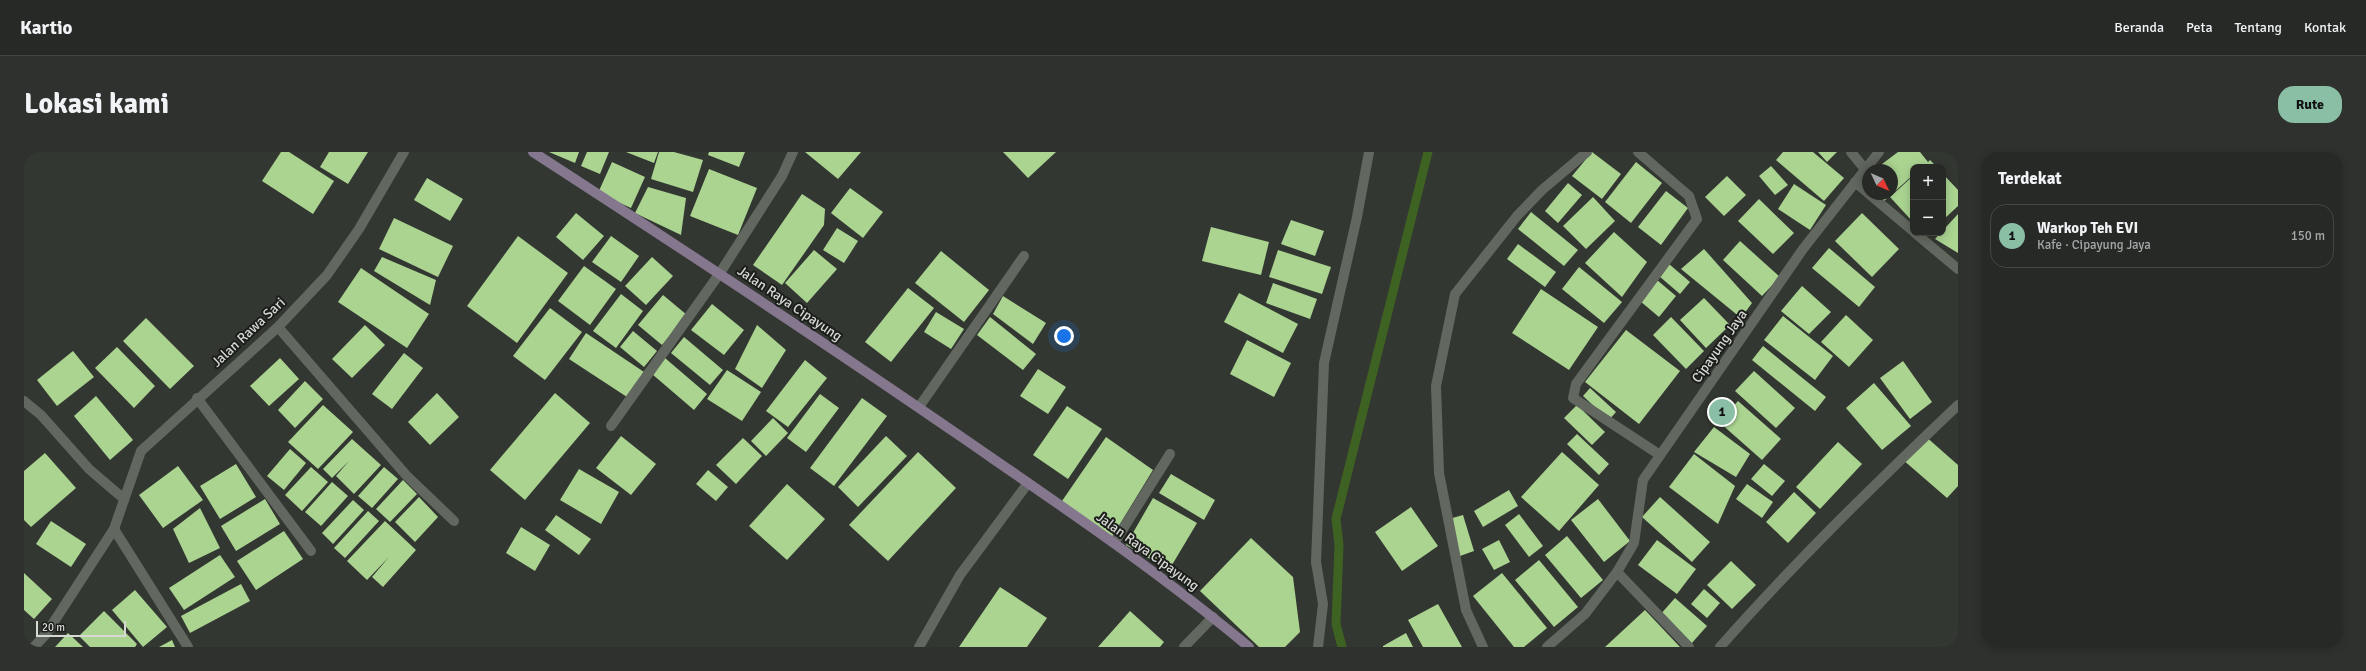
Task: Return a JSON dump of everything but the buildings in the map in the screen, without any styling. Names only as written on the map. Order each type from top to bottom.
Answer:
[{"type":"main road","name":"Jalan Raya Cipayung","points":[[533,152],[720,273],[919,407],[1181,591],[1249,647]]},
{"type":"street","name":"Jalan Rawa Sari","points":[[34,647],[46,634],[114,529],[141,451],[197,398],[278,326],[327,276],[359,229],[404,152]]},
{"type":"street","points":[[611,426],[720,273],[782,176],[793,152]]},
{"type":"street","points":[[1318,647],[1323,604],[1316,562],[1324,363],[1357,217],[1368,152]]},
{"type":"street","points":[[1483,647],[1466,610],[1439,473],[1436,386],[1455,294],[1517,216],[1542,190],[1587,152]]},
{"type":"street","points":[[1638,152],[1689,196],[1697,219],[1576,384],[1573,398],[1660,455]]},
{"type":"street","points":[[1851,152],[1862,166]]},
{"type":"street","name":"Cipayung Jaya","points":[[1868,164],[1879,152]]},
{"type":"street","name":"Cipayung Jaya","points":[[1547,647],[1584,614],[1617,572],[1634,542],[1643,480],[1803,250],[1862,171]]},
{"type":"street","points":[[1855,182],[1862,188]]},
{"type":"street","points":[[1876,200],[1910,228]]},
{"type":"street","points":[[1919,236],[1958,269]]},
{"type":"street","points":[[919,407],[1024,256]]},
{"type":"street","points":[[278,326],[406,475],[454,521]]},
{"type":"street","points":[[197,398],[311,552]]},
{"type":"street","points":[[24,401],[41,415],[89,469],[124,499]]},
{"type":"street","points":[[1720,647],[1779,580],[1876,482],[1958,405]]},
{"type":"street","points":[[1114,543],[1170,454]]},
{"type":"street","points":[[919,647],[960,575],[1028,483]]},
{"type":"street","points":[[114,529],[188,647]]},
{"type":"street","points":[[1617,572],[1689,647]]},
{"type":"street","points":[[1184,647],[1213,617]]},
{"type":"waterway","points":[[1342,647],[1336,624],[1339,545],[1336,519],[1428,152]]},
{"type":"place","name":"Warkop Teh EVI","points":[[1722,412]]}]
